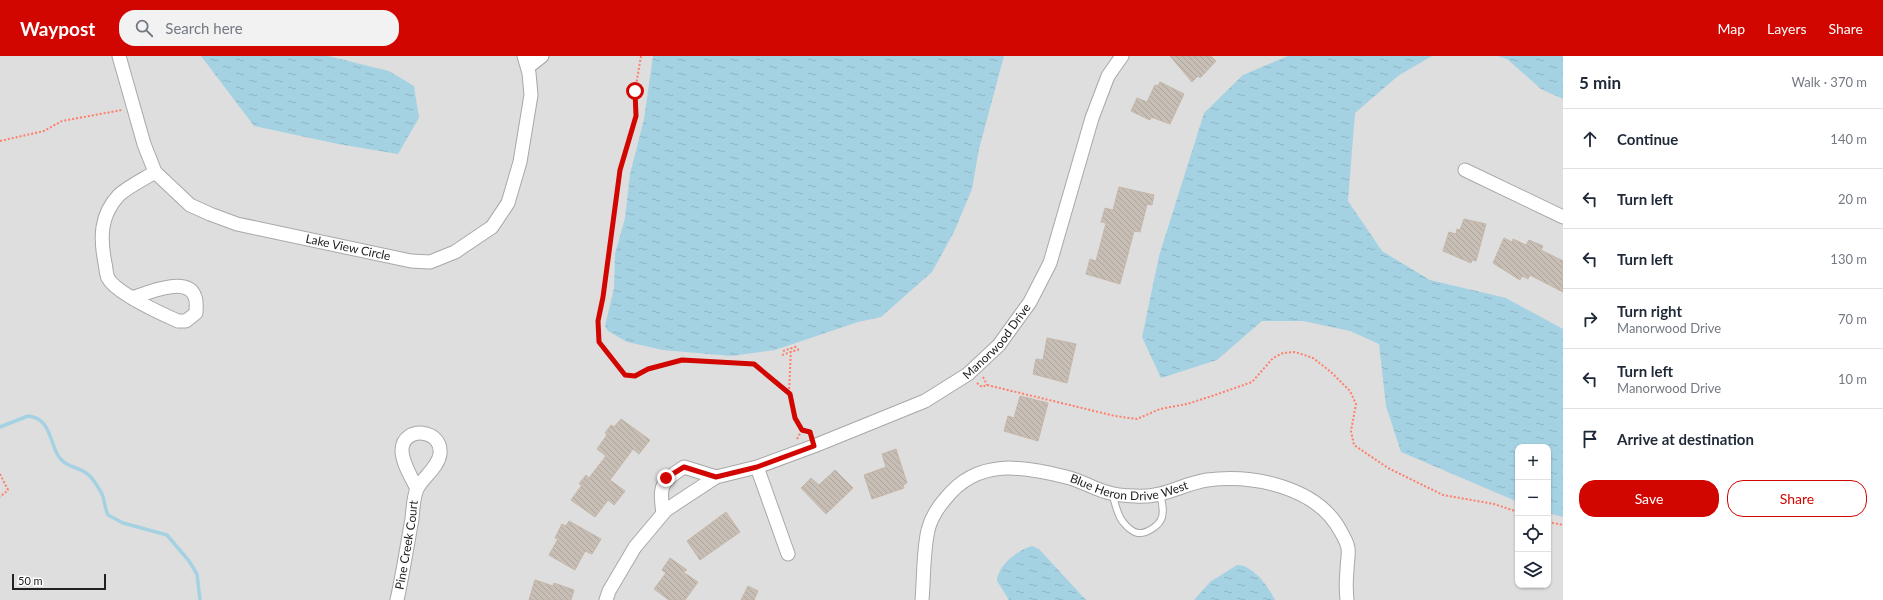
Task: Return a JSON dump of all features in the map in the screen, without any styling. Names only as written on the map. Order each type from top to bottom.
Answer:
[{"type":"street","name":"Lake View Circle","points":[[119,56],[132,108],[155,172],[190,205],[237,224],[410,261],[430,262],[455,252],[492,227],[508,203],[520,162],[531,95],[526,62]]},
{"type":"street","points":[[526,62],[542,56]]},
{"type":"street","name":"Manorwood Drive","points":[[606,600],[608,592],[636,547],[664,513],[716,477],[757,467],[926,401],[968,374],[998,345],[1030,302],[1050,263],[1092,118],[1108,76],[1122,56]]},
{"type":"street","points":[[1465,170],[1563,217]]},
{"type":"street","points":[[132,298],[120,290],[108,278],[101,243],[102,228],[106,214],[120,194],[155,172]]},
{"type":"street","points":[[664,513],[660,494],[666,478],[684,467],[716,477]]},
{"type":"street","points":[[757,467],[788,554]]},
{"type":"street","name":"Blue Heron Drive West","points":[[922,600],[926,545],[929,529],[934,516],[950,493],[972,477],[988,470],[1015,467],[1068,478],[1112,493],[1139,496],[1160,495],[1199,482],[1226,479],[1254,481],[1293,490],[1309,498],[1330,514],[1338,525],[1349,549],[1347,600]]},
{"type":"street","name":"Pine Creek Court","points":[[397,600],[417,489]]},
{"type":"lane","points":[[1112,493],[1122,521],[1132,531],[1139,533],[1147,532],[1155,527],[1162,518],[1163,508],[1160,495]]},
{"type":"path","points":[[641,56],[635,91],[636,116],[620,170],[603,297],[598,321],[599,342],[603,350],[625,375],[635,376],[648,369],[682,360],[754,364],[790,394]]},
{"type":"path","points":[[0,141],[44,130],[62,121],[132,108]]},
{"type":"path","points":[[783,351],[798,346]]},
{"type":"path","points":[[791,348],[790,394],[795,418],[802,430],[810,432],[814,446]]},
{"type":"path","points":[[782,355],[800,349]]},
{"type":"path","points":[[968,374],[982,387],[986,385],[1115,416],[1137,419],[1160,409],[1187,404],[1252,382],[1273,358],[1283,353],[1295,352],[1313,358],[1332,372],[1350,391],[1356,404],[1351,431],[1354,445],[1388,468],[1443,495],[1494,504],[1515,511]]},
{"type":"path","points":[[0,474],[8,490],[0,497]]},
{"type":"path","points":[[1551,523],[1563,525]]},
{"type":"shaded area","points":[[0,56],[1563,56],[1563,600],[0,600]]},
{"type":"water","points":[[201,56],[328,56],[389,71],[414,86],[419,118],[398,154],[338,144],[254,126]]},
{"type":"water","points":[[653,56],[1004,56],[979,149],[972,189],[954,232],[932,272],[881,317],[858,322],[775,350],[731,356],[663,350],[627,342],[608,331],[605,326],[614,288],[615,254],[625,218],[630,174],[644,119]]},
{"type":"water","points":[[1288,56],[1432,56],[1398,76],[1355,113],[1348,201],[1382,251],[1430,280],[1506,298],[1563,329],[1563,517],[1551,514],[1551,444],[1515,444],[1515,501],[1401,452],[1386,406],[1379,344],[1350,331],[1303,321],[1262,321],[1217,360],[1161,378],[1142,337],[1159,256],[1204,113],[1243,75]]},
{"type":"water","points":[[1498,56],[1563,56],[1563,99],[1541,89],[1507,59]]},
{"type":"water","points":[[1032,546],[1039,549],[1086,600],[1009,600],[997,581],[998,575],[1010,559],[1021,551]]},
{"type":"water","points":[[1237,565],[1249,569],[1260,578],[1265,583],[1275,600],[1194,600],[1210,582]]},
{"type":"building","points":[[1170,56],[1211,56],[1216,61],[1200,78],[1198,76],[1192,82]]},
{"type":"building","points":[[1160,82],[1184,94],[1170,124],[1151,117],[1150,120],[1131,111],[1137,98],[1147,102],[1155,85],[1158,86]]},
{"type":"building","points":[[1119,187],[1154,195],[1152,205],[1147,204],[1140,232],[1134,231],[1120,284],[1086,274],[1090,259],[1096,261],[1106,223],[1101,222],[1105,208],[1113,210]]},
{"type":"building","points":[[1464,219],[1486,224],[1476,261],[1472,260],[1471,263],[1443,251],[1449,232],[1456,234],[1457,229],[1460,230]]},
{"type":"building","points":[[1504,238],[1512,242],[1513,239],[1526,245],[1529,240],[1543,246],[1541,250],[1563,261],[1563,292],[1530,275],[1528,279],[1522,276],[1520,280],[1493,263]]},
{"type":"building","points":[[1047,338],[1076,344],[1067,383],[1033,374],[1036,359],[1043,360]]},
{"type":"building","points":[[1020,396],[1048,403],[1038,441],[1004,431],[1008,416],[1014,418]]},
{"type":"building","points":[[621,419],[650,440],[639,454],[633,449],[610,480],[625,491],[614,505],[608,500],[595,517],[571,500],[582,485],[579,484],[586,475],[589,478],[606,456],[597,449],[607,435],[605,433],[611,425],[614,427]]},
{"type":"building","points":[[896,449],[907,483],[903,485],[904,488],[872,499],[864,475],[886,467],[882,454]]},
{"type":"building","points":[[835,470],[853,488],[826,514],[801,488],[811,478],[819,485]]},
{"type":"building","points":[[726,512],[740,532],[700,560],[687,541]]},
{"type":"building","points":[[569,521],[601,539],[592,554],[585,551],[575,570],[549,555],[558,539],[555,538],[562,524],[566,526]]},
{"type":"building","points":[[670,558],[687,570],[683,572],[698,582],[685,600],[669,600],[654,589],[666,573],[662,570]]},
{"type":"building","points":[[535,580],[553,586],[554,583],[574,590],[571,600],[529,600]]},
{"type":"building","points":[[748,586],[758,591],[754,600],[741,600]]},
{"type":"waterway","points":[[0,427],[28,416],[41,421],[45,426],[59,457],[67,464],[85,472],[94,481],[101,491],[108,515],[123,523],[167,535],[189,561],[197,574],[200,600]]},
{"type":"route","points":[[635,91],[636,116],[620,170],[614,204],[603,297],[598,321],[599,342],[603,350],[625,375],[635,376],[648,369],[682,360],[754,364],[790,394],[795,418],[802,430],[805,432],[810,432],[814,446],[757,467],[716,477],[684,467],[666,478]]}]
